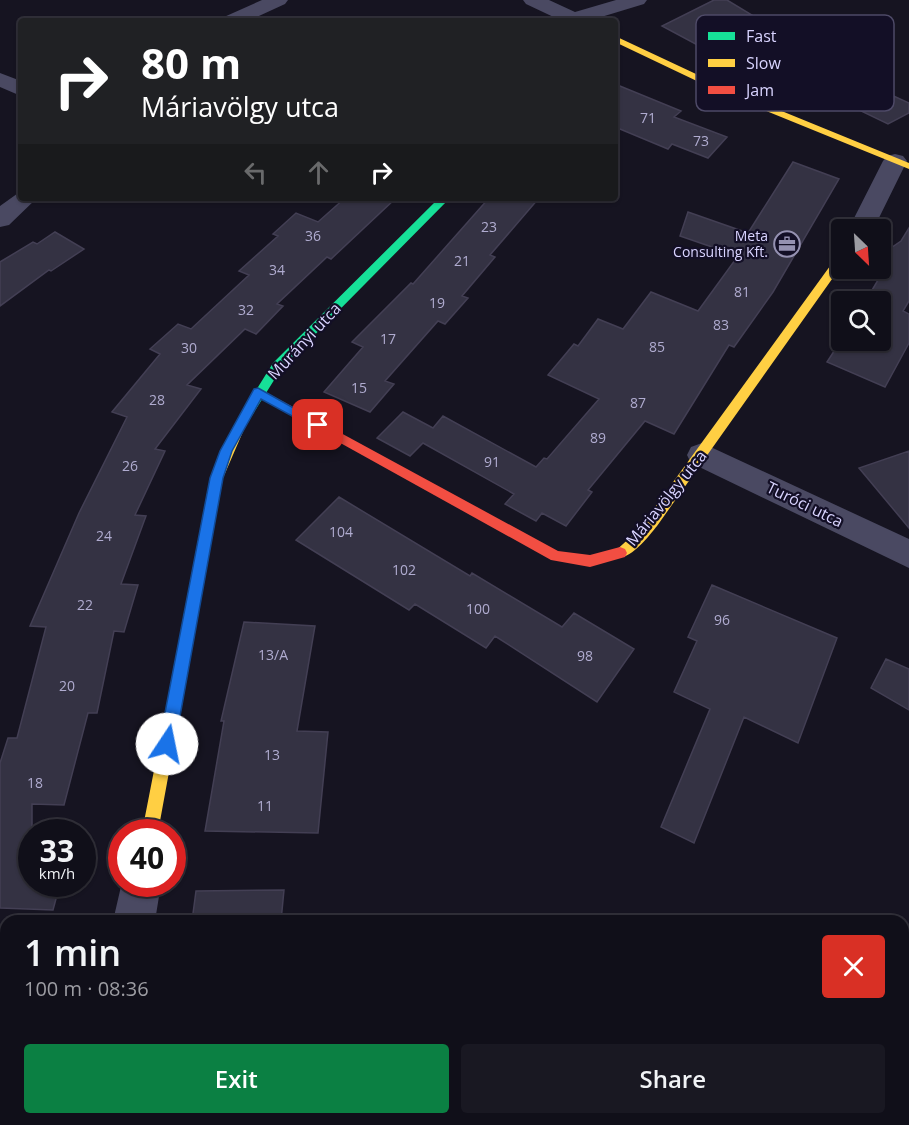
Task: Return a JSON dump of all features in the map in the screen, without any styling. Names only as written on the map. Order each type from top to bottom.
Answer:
[{"type":"street","points":[[238,18],[279,0]]},
{"type":"street","points":[[533,0],[571,18]]},
{"type":"street","points":[[581,18],[637,0]]},
{"type":"street","points":[[618,40],[696,77]]},
{"type":"street","points":[[0,79],[18,88]]},
{"type":"street","points":[[773,111],[902,164],[867,219]]},
{"type":"street","points":[[0,219],[21,201]]},
{"type":"street","name":"Murányi utca","points":[[152,819],[217,478],[237,428],[258,392],[277,366],[442,201]]},
{"type":"street","name":"Máriavölgy utca","points":[[258,392],[556,556],[579,562],[604,561],[624,551],[641,535],[702,455],[831,273]]},
{"type":"street","name":"Turóci utca","points":[[702,455],[909,554]]},
{"type":"street","points":[[135,915],[139,897]]},
{"type":"building","points":[[714,0],[727,0],[752,15],[696,15],[696,44],[662,26]]},
{"type":"building","points":[[618,85],[681,111],[674,117],[727,137],[708,158],[672,144],[668,149],[618,128]]},
{"type":"building","points":[[894,96],[909,103],[909,113],[888,124],[861,111],[894,111]]},
{"type":"building","points":[[793,162],[839,179],[773,292],[734,347],[729,345],[674,434],[645,421],[588,490],[592,492],[566,526],[542,513],[536,521],[505,504],[514,494],[423,443],[410,456],[377,438],[403,412],[433,428],[443,416],[536,467],[544,458],[547,459],[599,399],[548,375],[574,344],[578,346],[598,319],[623,329],[651,292],[698,311],[738,256],[680,236],[688,212],[748,233]]},
{"type":"building","points":[[342,201],[393,201],[331,259],[327,257],[277,304],[283,306],[256,334],[245,329],[187,385],[201,389],[155,449],[165,451],[135,515],[146,516],[121,584],[138,585],[124,632],[114,631],[97,713],[88,713],[64,805],[32,804],[32,819],[18,819],[18,897],[56,897],[53,910],[0,908],[0,763],[8,738],[17,738],[46,627],[30,626],[79,513],[127,417],[112,412],[160,354],[150,349],[178,324],[191,329],[249,275],[239,271],[278,236],[273,234],[296,213],[318,222]]},
{"type":"building","points":[[486,201],[536,201],[490,255],[495,257],[462,296],[468,298],[445,324],[438,321],[385,381],[394,384],[370,412],[324,392],[363,347],[352,342],[411,283],[413,284]]},
{"type":"building","points":[[909,228],[909,301],[903,311],[909,314],[909,343],[885,387],[827,362],[834,351],[891,351],[891,291],[872,291],[879,279],[891,279],[891,248],[901,241]]},
{"type":"building","points":[[55,232],[84,249],[51,271],[49,270],[0,306],[0,262],[33,242],[37,244]]},
{"type":"building","points":[[909,451],[909,528],[859,468]]},
{"type":"building","points":[[339,497],[470,576],[472,573],[562,627],[574,613],[634,649],[597,702],[495,636],[486,648],[415,604],[409,610],[296,540]]},
{"type":"building","points":[[712,585],[837,638],[798,743],[744,717],[694,843],[661,827],[710,709],[674,692],[697,641],[688,637]]},
{"type":"building","points":[[244,622],[315,626],[297,731],[328,732],[318,833],[205,831],[224,721],[221,721]]},
{"type":"building","points":[[886,659],[909,669],[909,710],[871,688]]},
{"type":"building","points":[[284,890],[282,915],[193,915],[196,891]]},
{"type":"traffic: fast","points":[[239,427],[277,366],[442,201]]},
{"type":"traffic: slow","points":[[618,40],[696,77]]},
{"type":"traffic: slow","points":[[774,111],[909,166]]},
{"type":"traffic: slow","points":[[620,553],[638,539],[652,522],[831,272]]},
{"type":"traffic: slow","points":[[152,819],[217,478],[239,427]]},
{"type":"traffic: jam","points":[[258,392],[556,556],[590,561],[620,553]]},
{"type":"place","name":"Meta Consulting Kft.","points":[[787,244]]},
{"type":"route","points":[[167,744],[217,478],[226,451],[258,392],[318,425]]}]
